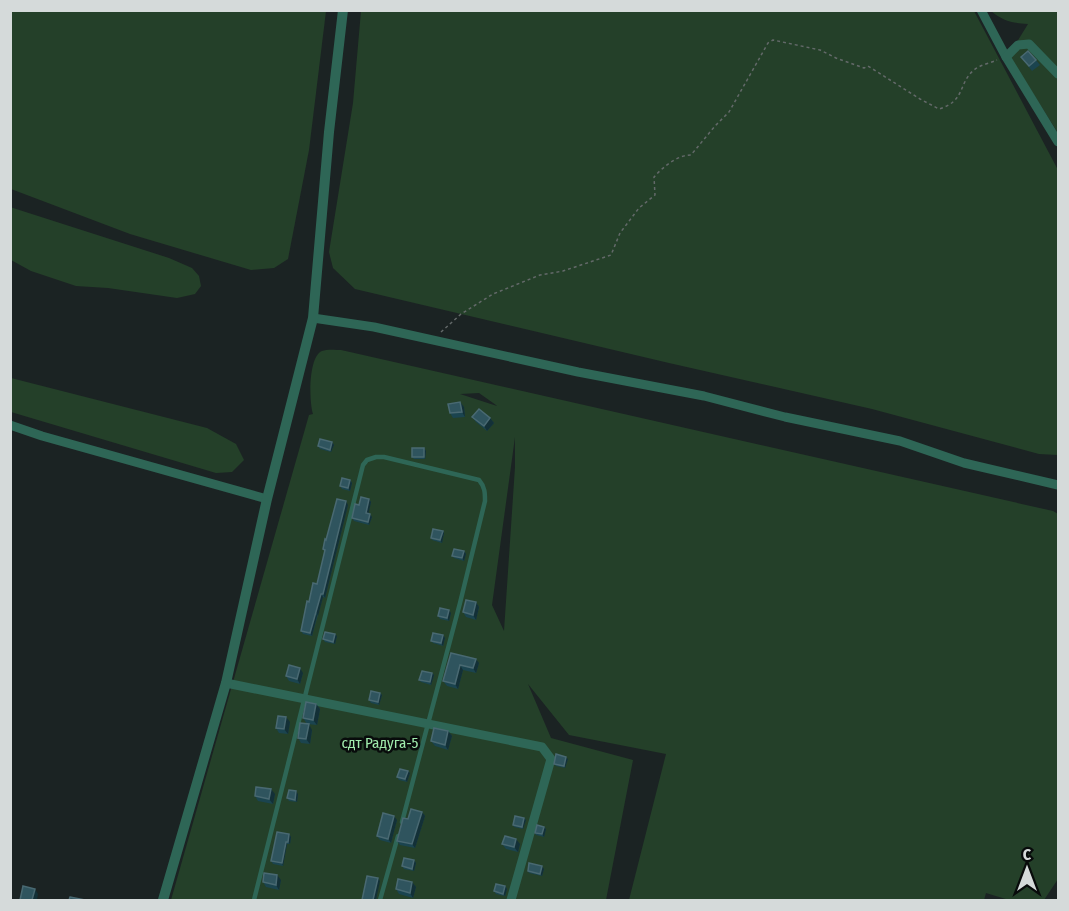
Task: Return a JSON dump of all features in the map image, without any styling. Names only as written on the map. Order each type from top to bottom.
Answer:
[{"type":"street","points":[[163,900],[226,683],[267,499],[313,318],[329,132],[343,10]]},
{"type":"street","points":[[981,10],[1006,57],[1059,142]]},
{"type":"street","points":[[1006,57],[1018,45],[1029,44],[1059,74]]},
{"type":"street","points":[[313,318],[374,327],[578,372],[704,396],[785,417],[900,441],[964,463],[1059,485]]},
{"type":"street","points":[[10,425],[267,499]]},
{"type":"street","points":[[226,683],[542,747],[551,759],[511,900]]},
{"type":"lane","points":[[254,900],[363,465],[367,460],[376,458],[479,480],[484,486],[485,494],[460,603],[401,823]]},
{"type":"lane","points":[[381,900],[398,834]]},
{"type":"path","points":[[436,340],[442,331],[461,314],[493,294],[540,275],[563,271],[611,255],[620,233],[639,208],[655,195],[654,177],[663,167],[685,155],[692,155],[729,112],[768,43],[773,40],[820,50],[864,68],[868,66],[939,109],[951,106],[975,69],[1006,57]]},
{"type":"green space","points":[[10,11],[326,11],[309,150],[288,259],[274,268],[251,270],[130,234],[11,189]]},
{"type":"green space","points":[[361,11],[974,11],[1058,170],[1058,455],[1039,454],[872,409],[355,289],[333,268],[329,252],[353,103]]},
{"type":"green space","points":[[991,11],[1058,11],[1058,133],[1009,55],[1028,24],[1008,21]]},
{"type":"green space","points":[[10,207],[169,258],[192,268],[199,276],[201,286],[195,294],[177,298],[76,286],[31,271],[11,260]]},
{"type":"green space","name":"сдт Радуга-5","points":[[339,350],[1053,511],[1058,514],[1058,879],[1044,900],[1009,900],[986,893],[984,900],[629,900],[666,754],[569,735],[528,684],[551,738],[633,760],[606,900],[171,900],[309,415],[313,414],[310,390],[314,362],[322,351]],"holes":[[[479,393],[496,405],[497,406],[460,394]],[[515,437],[515,467],[504,631],[492,605]]]},
{"type":"green space","points":[[11,378],[207,428],[236,444],[244,460],[232,472],[216,473],[11,412]]},
{"type":"building","points":[[1028,51],[1036,60],[1029,66],[1021,57]]},
{"type":"building","points":[[460,402],[462,412],[450,413],[448,404]]},
{"type":"building","points":[[479,409],[490,418],[484,426],[472,417]]},
{"type":"building","points":[[320,439],[332,442],[330,450],[318,446]]},
{"type":"building","points":[[412,448],[424,448],[424,457],[412,457]]},
{"type":"building","points":[[342,478],[350,480],[348,488],[340,486]]},
{"type":"building","points":[[361,497],[369,499],[366,513],[370,514],[368,522],[352,518],[355,504],[359,505]]},
{"type":"building","points":[[337,499],[346,501],[323,594],[321,594],[310,633],[301,631],[313,583],[317,584],[325,550],[323,549],[325,539]]},
{"type":"building","points":[[433,529],[443,531],[440,540],[431,538]]},
{"type":"building","points":[[454,549],[464,551],[462,558],[452,556]]},
{"type":"building","points":[[466,600],[476,602],[473,615],[463,612]]},
{"type":"building","points":[[440,608],[449,610],[447,618],[438,616]]},
{"type":"building","points":[[325,632],[335,634],[333,642],[323,639]]},
{"type":"building","points":[[433,633],[443,635],[441,643],[431,641]]},
{"type":"building","points":[[451,653],[476,659],[473,668],[460,665],[455,684],[443,681]]},
{"type":"building","points":[[289,665],[300,668],[297,679],[286,676]]},
{"type":"building","points":[[422,671],[432,673],[430,682],[419,680]]},
{"type":"building","points":[[371,691],[380,693],[378,702],[369,700]]},
{"type":"building","points":[[306,702],[316,704],[313,720],[303,718]]},
{"type":"building","points":[[278,716],[286,717],[284,729],[276,728]]},
{"type":"building","points":[[300,723],[309,724],[306,739],[298,738]]},
{"type":"building","points":[[434,728],[448,731],[445,745],[431,741]]},
{"type":"building","points":[[556,754],[566,757],[564,766],[554,764]]},
{"type":"building","points":[[400,769],[408,771],[405,779],[397,777]]},
{"type":"building","points":[[256,787],[271,789],[269,799],[255,796]]},
{"type":"building","points":[[289,790],[296,791],[295,800],[287,798]]},
{"type":"building","points":[[411,809],[422,812],[412,844],[397,841],[403,818],[408,819]]},
{"type":"building","points":[[383,813],[394,816],[388,839],[377,836]]},
{"type":"building","points":[[515,816],[524,818],[522,827],[513,825]]},
{"type":"building","points":[[537,825],[544,827],[542,834],[535,833]]},
{"type":"building","points":[[277,832],[289,834],[282,863],[271,861]]},
{"type":"building","points":[[505,836],[516,839],[514,847],[502,844]]},
{"type":"building","points":[[404,858],[414,860],[412,869],[402,866]]},
{"type":"building","points":[[529,863],[542,866],[540,874],[528,871]]},
{"type":"building","points":[[264,873],[277,875],[276,885],[263,882]]},
{"type":"building","points":[[367,876],[378,878],[373,900],[362,900]]},
{"type":"building","points":[[398,879],[412,882],[410,893],[396,889]]},
{"type":"building","points":[[496,884],[505,886],[503,894],[494,891]]},
{"type":"building","points":[[23,886],[35,889],[32,900],[20,900]]},
{"type":"building","points":[[70,897],[85,900],[69,900]]}]
